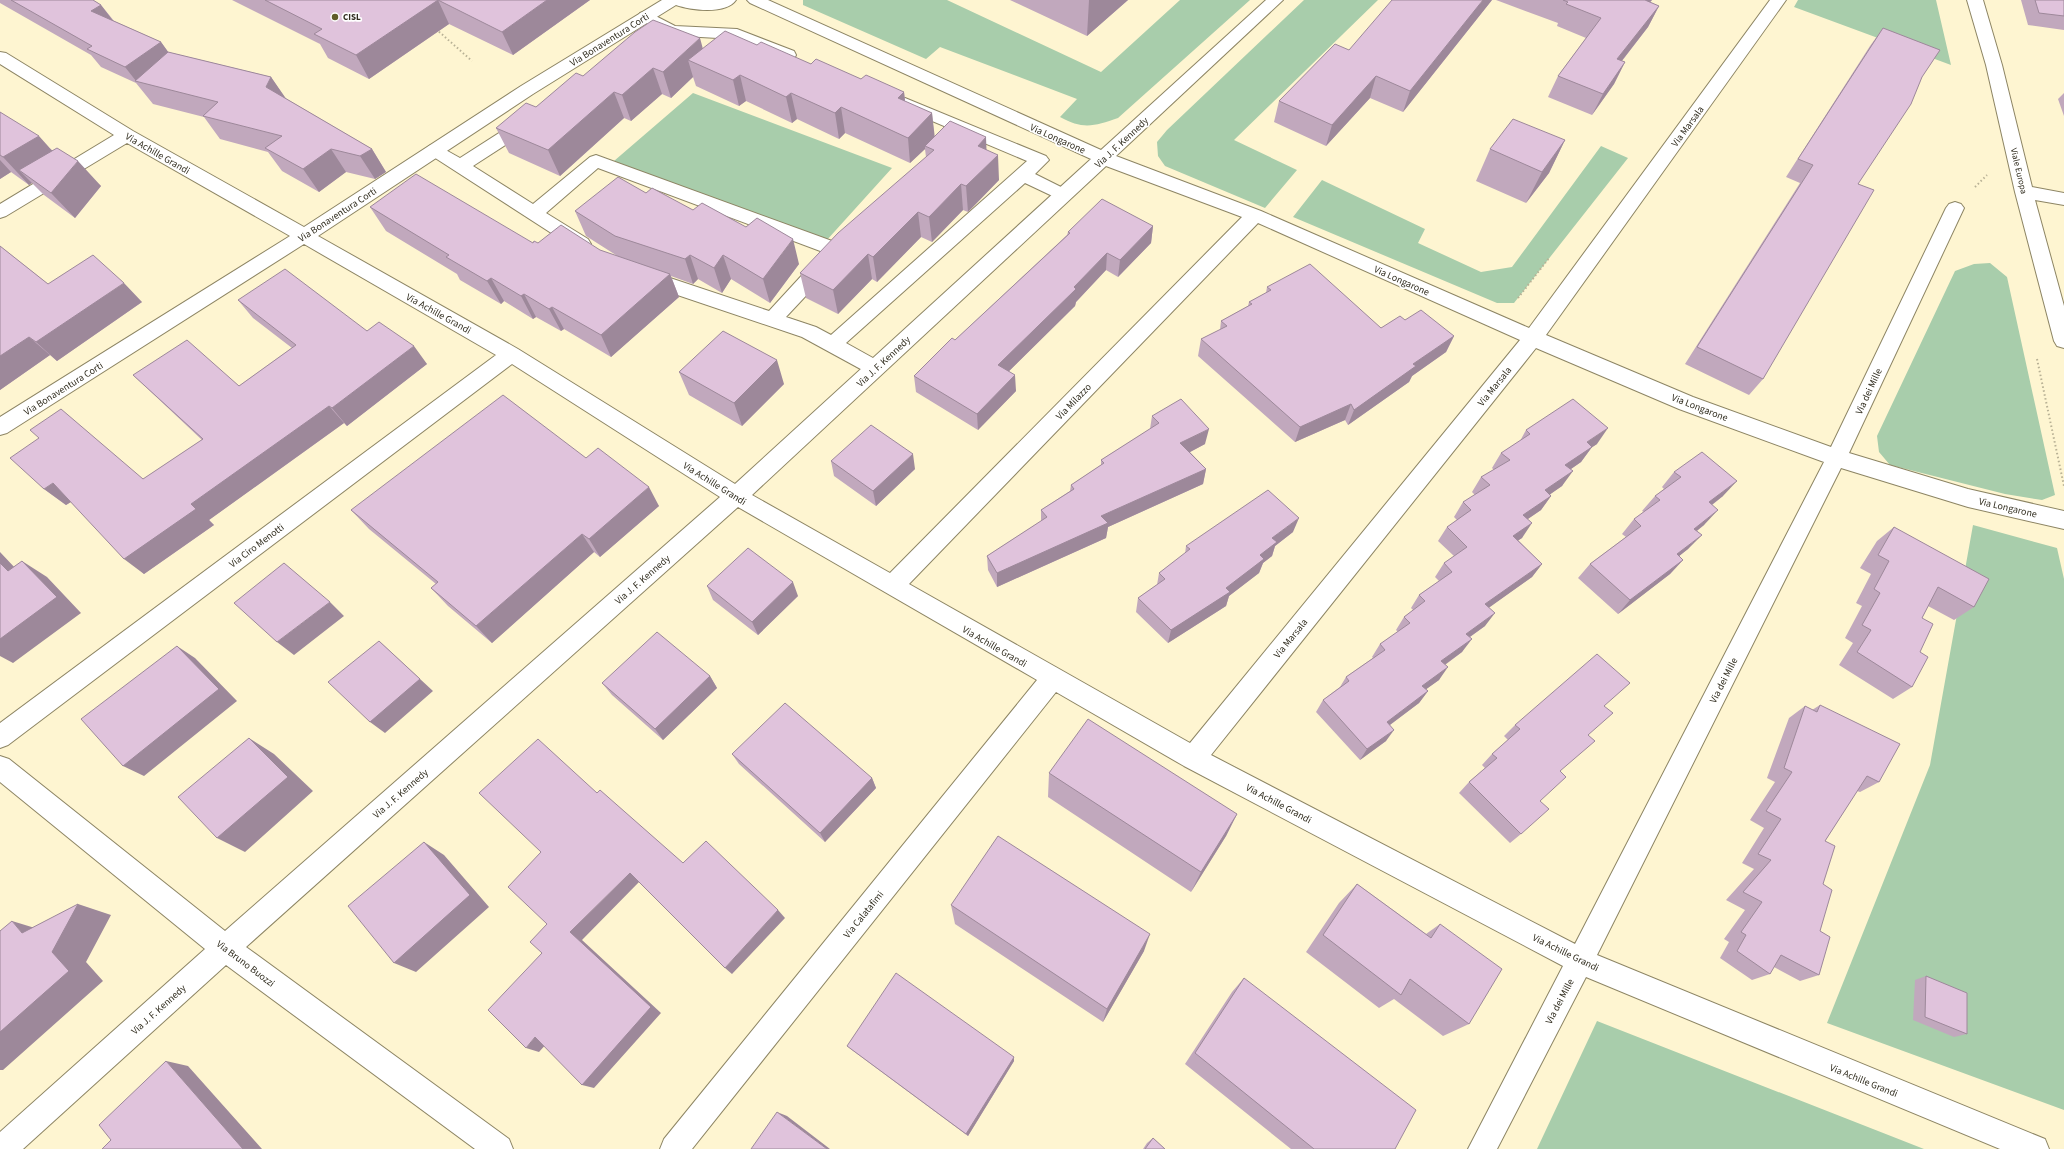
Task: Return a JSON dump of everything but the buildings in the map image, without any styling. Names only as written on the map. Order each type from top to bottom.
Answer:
[{"type":"street","name":"Via Bonaventura Corti","points":[[0,427],[304,236],[435,150],[673,0]]},
{"type":"street","points":[[678,0],[686,4],[704,6],[728,0]]},
{"type":"street","name":"Via Longarone","points":[[755,0],[1103,158],[1255,215],[1533,338],[1686,402],[1836,458],[1968,498],[2064,520]]},
{"type":"street","name":"Via J. F. Kennedy","points":[[2,1149],[225,948],[736,496],[1275,0]]},
{"type":"street","name":"Via Marsala","points":[[1193,758],[1533,338],[1778,0]]},
{"type":"street","name":"Viale Europa","points":[[1975,0],[1994,65],[2024,192],[2064,341]]},
{"type":"street","points":[[646,16],[665,35],[737,34],[802,60]]},
{"type":"street","name":"Via Achille Grandi","points":[[0,57],[127,135],[511,354],[736,496],[1052,679],[1193,758],[1580,961],[2035,1149]]},
{"type":"street","points":[[832,344],[1040,160],[954,132],[888,96]]},
{"type":"street","points":[[460,166],[540,115]]},
{"type":"street","points":[[0,212],[127,135]]},
{"type":"street","points":[[435,150],[599,255]]},
{"type":"street","points":[[534,213],[596,161],[842,244],[772,320]]},
{"type":"street","points":[[1023,175],[1063,195]]},
{"type":"street","points":[[2024,192],[2064,199]]},
{"type":"street","name":"Via dei Mille","points":[[1482,1149],[1580,961],[1836,458],[1955,208]]},
{"type":"street","name":"Via Milazzo","points":[[892,586],[1255,215]]},
{"type":"street","points":[[633,273],[809,332],[875,368]]},
{"type":"street","name":"Via Ciro Menotti","points":[[0,737],[511,354]]},
{"type":"street","name":"Via Calatafimi","points":[[674,1149],[1052,679]]},
{"type":"street","name":"Via Bruno Buozzi","points":[[0,767],[225,948],[499,1149]]},
{"type":"path","points":[[430,26],[472,60]]},
{"type":"path","points":[[1514,300],[1519,298],[1552,253]]},
{"type":"green space","points":[[803,0],[947,0],[1101,72],[1180,0],[1250,0],[1118,118],[1096,125],[1082,125],[1060,117],[1077,99],[940,47],[926,59],[803,5]]},
{"type":"green space","points":[[1304,0],[1378,0],[1234,140],[1297,170],[1265,208],[1165,166],[1158,156],[1157,142],[1167,130]]},
{"type":"green space","points":[[1798,0],[1936,0],[1951,65],[1794,7]]},
{"type":"green space","points":[[693,93],[892,168],[826,241],[614,161]]},
{"type":"green space","points":[[1601,146],[1628,158],[1514,303],[1497,303],[1293,217],[1322,180],[1425,229],[1418,243],[1481,272],[1512,267]]},
{"type":"green space","points":[[1990,263],[2007,277],[2055,495],[2042,500],[2005,494],[1890,465],[1879,452],[1877,436],[1955,271],[1974,264]]},
{"type":"green space","points":[[1973,525],[2057,548],[2064,579],[2064,1110],[1827,1023],[1930,765]]},
{"type":"green space","points":[[1597,1021],[1924,1149],[1537,1149]]},
{"type":"place","name":"CISL","points":[[335,17]]}]
